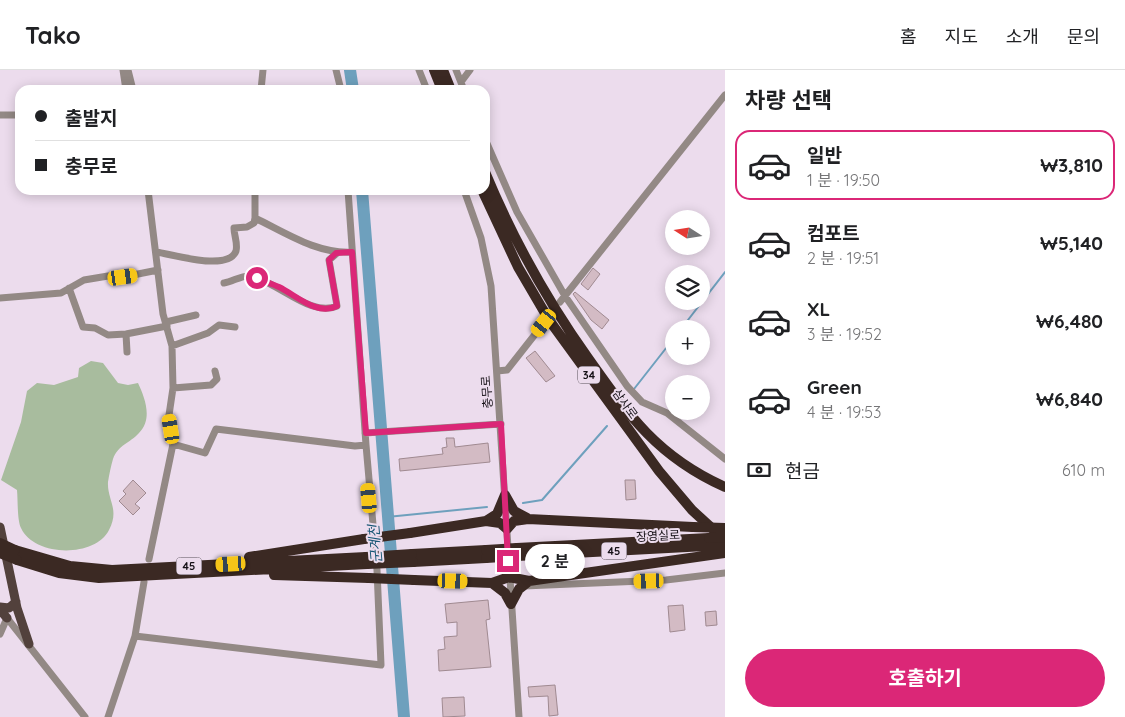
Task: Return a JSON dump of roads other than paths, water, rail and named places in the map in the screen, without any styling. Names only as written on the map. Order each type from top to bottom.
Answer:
[{"type":"highway","points":[[434,70],[440,85]]},
{"type":"highway","points":[[443,70],[449,85]]},
{"type":"highway","name":"삼사로","points":[[490,183],[530,269],[557,314],[628,414],[670,454],[698,473],[725,487]]},
{"type":"highway","name":"삼사로","points":[[484,195],[518,267],[549,320],[659,472],[692,510],[725,538]]},
{"type":"highway","points":[[505,495],[514,511],[528,519]]},
{"type":"highway","points":[[486,521],[496,514],[505,495]]},
{"type":"highway","points":[[192,566],[486,521],[500,523],[507,529],[514,521],[528,519],[725,528]]},
{"type":"highway","name":"45","points":[[711,546],[725,538]]},
{"type":"highway","name":"45","points":[[0,543],[16,555],[59,573],[99,578],[208,573],[367,560]]},
{"type":"highway","points":[[511,604],[519,589],[526,583],[711,546],[725,553]]},
{"type":"highway","name":"45","points":[[711,546],[725,546]]},
{"type":"highway","name":"장영실로","points":[[367,560],[517,552],[711,546]]},
{"type":"highway","name":"45","points":[[0,553],[92,569],[112,570],[367,560]]},
{"type":"highway","points":[[208,573],[492,583],[509,577],[526,583]]},
{"type":"highway","points":[[492,583],[505,593],[511,604]]},
{"type":"main road","points":[[0,526],[16,602],[29,644]]},
{"type":"main road","points":[[0,609],[9,608],[16,602]]},
{"type":"main road","points":[[0,609],[8,618]]},
{"type":"street","points":[[122,70],[125,85]]},
{"type":"street","points":[[128,70],[132,85]]},
{"type":"street","points":[[262,70],[262,85]]},
{"type":"street","points":[[336,70],[340,85]]},
{"type":"street","points":[[419,70],[425,85]]},
{"type":"street","points":[[456,70],[462,85]]},
{"type":"street","points":[[461,82],[470,70]]},
{"type":"street","points":[[560,302],[725,95]]},
{"type":"street","points":[[0,115],[15,115]]},
{"type":"street","points":[[490,150],[518,212],[565,296],[627,386],[642,402],[667,413],[725,459]]},
{"type":"street","points":[[149,195],[166,324],[172,346],[173,388],[169,415],[173,444],[149,559]]},
{"type":"street","points":[[156,252],[196,260],[226,260],[232,257],[237,248],[234,228],[247,227],[254,223],[255,195]]},
{"type":"street","points":[[135,636],[381,664],[377,570],[366,445],[369,433],[348,195]]},
{"type":"street","name":"충무로","points":[[466,195],[487,259],[491,286],[519,717]]},
{"type":"street","points":[[255,218],[318,248],[336,253],[352,252]]},
{"type":"street","points":[[224,283],[248,276],[279,288],[303,302],[331,309],[337,306],[329,260],[336,253]]},
{"type":"street","points":[[0,298],[61,292],[84,280],[108,276],[128,276],[158,270]]},
{"type":"street","points":[[69,288],[83,327],[95,328],[108,335],[126,334],[196,315]]},
{"type":"street","points":[[497,371],[507,370],[544,323]]},
{"type":"street","points":[[172,346],[208,332],[219,325],[235,327]]},
{"type":"street","points":[[126,334],[127,352]]},
{"type":"street","points":[[173,388],[211,385],[217,379],[215,371]]},
{"type":"street","points":[[369,433],[501,424]]},
{"type":"street","points":[[173,444],[205,453],[216,429],[355,446],[366,445]]},
{"type":"street","points":[[526,583],[666,580],[725,573]]},
{"type":"street","points":[[108,717],[135,636],[144,582]]},
{"type":"street","points":[[0,634],[8,618],[85,717]]},
{"type":"waterway","name":"군계천","points":[[350,70],[352,85]]},
{"type":"waterway","name":"군계천","points":[[362,195],[404,717]]},
{"type":"waterway","points":[[688,320],[725,272]]},
{"type":"waterway","points":[[634,389],[665,349]]},
{"type":"waterway","points":[[523,503],[542,500],[607,426]]},
{"type":"waterway","points":[[387,517],[487,507]]}]
